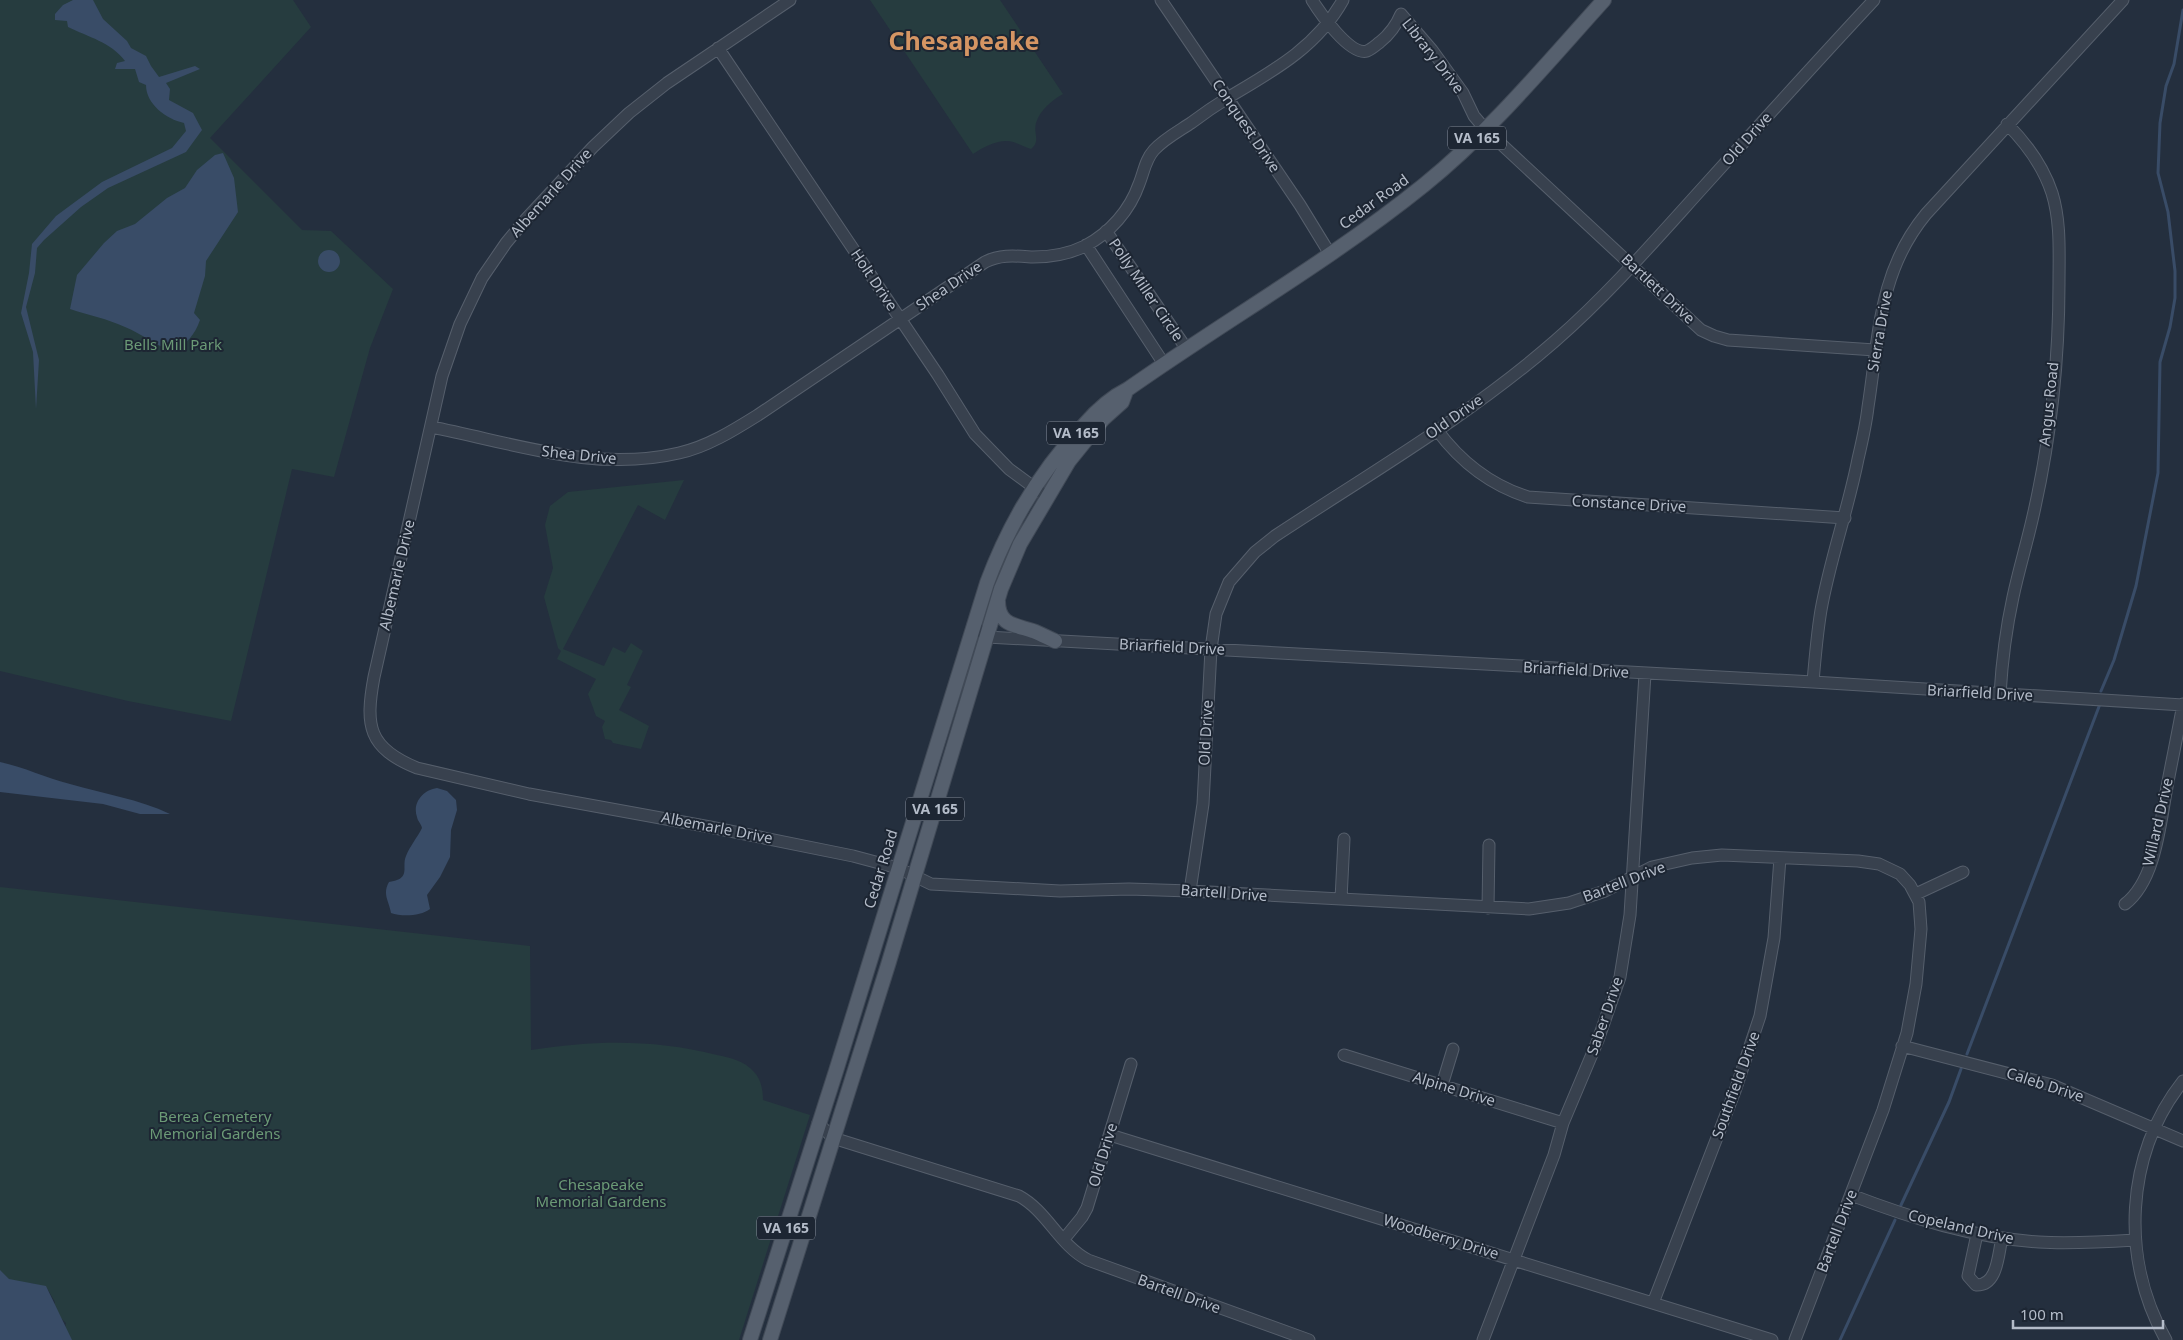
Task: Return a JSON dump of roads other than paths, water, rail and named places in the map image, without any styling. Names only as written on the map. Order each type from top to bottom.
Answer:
[{"type":"main road","name":"Cedar Road","points":[[750,1340],[973,625],[996,559],[1034,488],[1047,468],[1077,432],[1110,399],[1128,389],[1186,348],[1330,254],[1426,184],[1485,130],[1604,0]]},
{"type":"main road","name":"Cedar Road","points":[[770,1340],[998,601],[1020,544],[1047,496],[1077,450],[1103,419],[1122,402],[1128,389]]},
{"type":"main road","points":[[998,601],[998,611],[1007,621],[1015,626],[1034,631],[1055,641]]},
{"type":"main road","points":[[758,1340],[779,1276],[784,1234]]},
{"type":"street","name":"Albemarle Drive","points":[[790,0],[667,83],[629,113],[593,147],[506,243],[482,278],[460,324],[442,376],[370,700],[372,728],[383,748],[403,762],[417,768],[529,794],[792,843],[898,868],[914,876]]},
{"type":"street","name":"Conquest Drive","points":[[1161,0],[1330,254]]},
{"type":"street","name":"Library Drive","points":[[1312,0],[1338,34],[1358,51],[1366,52],[1388,36],[1401,14],[1432,50],[1463,93],[1474,116],[1485,130]]},
{"type":"street","name":"Shea Drive","points":[[431,427],[551,455],[609,461],[680,453],[725,435],[993,258],[1058,255],[1086,245],[1106,231],[1118,220],[1131,202],[1145,165],[1153,151],[1227,98],[1292,59],[1329,21],[1343,0]]},
{"type":"street","name":"Old Drive","points":[[1190,891],[1203,804],[1210,649],[1220,601],[1229,582],[1255,552],[1437,430],[1513,375],[1554,341],[1632,266],[1874,0]]},
{"type":"street","name":"Sierra Drive","points":[[1813,682],[1821,609],[1845,518],[1868,406],[1875,350],[1887,286],[1911,234],[1926,214],[2123,0]]},
{"type":"street","name":"Holt Drive","points":[[718,48],[900,318],[975,434],[996,457],[1034,488],[1047,496]]},
{"type":"street","name":"Angus Road","points":[[2000,694],[2006,634],[2033,516],[2050,413],[2059,303],[2058,230],[2052,193],[2036,159],[2007,124]]},
{"type":"street","name":"Bartlett Drive","points":[[1485,130],[1701,330],[1728,340],[1875,350]]},
{"type":"street","name":"Polly Miller Circle","points":[[1106,231],[1186,348]]},
{"type":"street","name":"Polly Miller Circle","points":[[1086,245],[1164,364]]},
{"type":"street","name":"Constance Drive","points":[[1437,430],[1453,450],[1480,474],[1500,486],[1528,497],[1845,518]]},
{"type":"street","points":[[973,625],[987,637]]},
{"type":"street","name":"Briarfield Drive","points":[[987,637],[1813,682],[2183,705]]},
{"type":"street","name":"Saber Drive","points":[[1483,1340],[1554,1155],[1563,1123],[1598,1040],[1620,977],[1627,939],[1645,674]]},
{"type":"street","name":"Willard Drive","points":[[2125,904],[2136,893],[2155,850],[2183,705]]},
{"type":"street","points":[[1341,899],[1344,839]]},
{"type":"street","points":[[1488,908],[1489,845]]},
{"type":"street","name":"Bartell Drive","points":[[914,876],[931,884],[950,886],[1060,891],[1129,889],[1190,891],[1529,909],[1560,904],[1605,891],[1652,867],[1692,858],[1728,855],[1879,864],[1900,874],[1916,894],[1921,908],[1916,984],[1902,1046],[1883,1110],[1795,1340]]},
{"type":"street","name":"Southfield Drive","points":[[1653,1303],[1735,1091],[1760,1016],[1774,938],[1780,858]]},
{"type":"street","points":[[1916,894],[1963,872]]},
{"type":"street","name":"Caleb Drive","points":[[1902,1046],[2052,1085],[2183,1141]]},
{"type":"street","points":[[1442,1085],[1453,1049]]},
{"type":"street","name":"Alpine Drive","points":[[1344,1055],[1563,1123]]},
{"type":"street","name":"Old Drive","points":[[1064,1239],[1087,1208],[1131,1064]]},
{"type":"street","points":[[2164,1340],[2144,1289],[2135,1240],[2135,1208],[2144,1156],[2154,1128],[2183,1081]]},
{"type":"street","name":"Bartell Drive","points":[[818,1123],[833,1138],[1019,1196],[1034,1206],[1076,1252],[1088,1260],[1309,1340]]},
{"type":"street","name":"Woodberry Drive","points":[[1110,1135],[1772,1340]]},
{"type":"street","name":"Copeland Drive","points":[[1851,1195],[1889,1210],[1977,1234],[2002,1238],[2070,1244],[2135,1240]]},
{"type":"street","points":[[1977,1234],[1968,1276],[1976,1285],[1985,1284],[1993,1276],[2002,1238]]},
{"type":"water","points":[[73,0],[93,0],[103,19],[127,41],[131,48],[146,56],[159,77],[195,66],[200,69],[166,83],[170,89],[169,100],[193,113],[202,130],[186,152],[108,188],[81,207],[37,248],[35,273],[26,307],[39,360],[36,409],[33,352],[21,313],[29,273],[32,244],[56,216],[102,182],[172,148],[186,131],[184,123],[170,118],[153,104],[149,98],[146,85],[139,82],[135,69],[115,69],[117,63],[125,61],[119,54],[99,41],[68,27],[67,21],[55,20],[55,14],[63,5]]},
{"type":"water","points":[[223,153],[234,178],[238,212],[206,261],[205,276],[194,313],[200,320],[193,335],[173,352],[118,324],[70,309],[77,275],[104,243],[117,231],[135,224],[167,198],[185,188],[197,170],[215,155]]},
{"type":"water","points":[[329,250],[337,253],[340,261],[337,269],[329,272],[321,269],[318,261],[321,253]]},
{"type":"water","points":[[0,762],[61,782],[134,801],[170,814],[140,814],[103,804],[0,792]]},
{"type":"water","points":[[437,788],[447,791],[456,800],[457,810],[451,830],[450,857],[440,877],[427,895],[430,909],[411,915],[391,913],[386,894],[387,886],[389,882],[401,878],[403,875],[406,856],[422,828],[417,819],[417,802],[427,791]]},
{"type":"water","points":[[0,1270],[9,1279],[46,1286],[72,1340],[0,1340]]},
{"type":"waterway","points":[[2101,691],[2114,660],[2136,586],[2158,473],[2160,362],[2170,327],[2175,298],[2175,271],[2168,212],[2158,173],[2160,123],[2166,86],[2174,64],[2183,10]]},
{"type":"waterway","points":[[1967,1054],[2100,704]]},
{"type":"waterway","points":[[1901,1205],[1949,1102],[1961,1069]]},
{"type":"waterway","points":[[1840,1340],[1895,1220]]},
{"type":"district","name":"Chesapeake","points":[[964,41]]},
{"type":"park label","name":"Bells Mill Park","points":[[173,345]]},
{"type":"park label","name":"Berea Cemetery Memorial Gardens","points":[[215,1126]]},
{"type":"park label","name":"Chesapeake Memorial Gardens","points":[[601,1194]]}]
